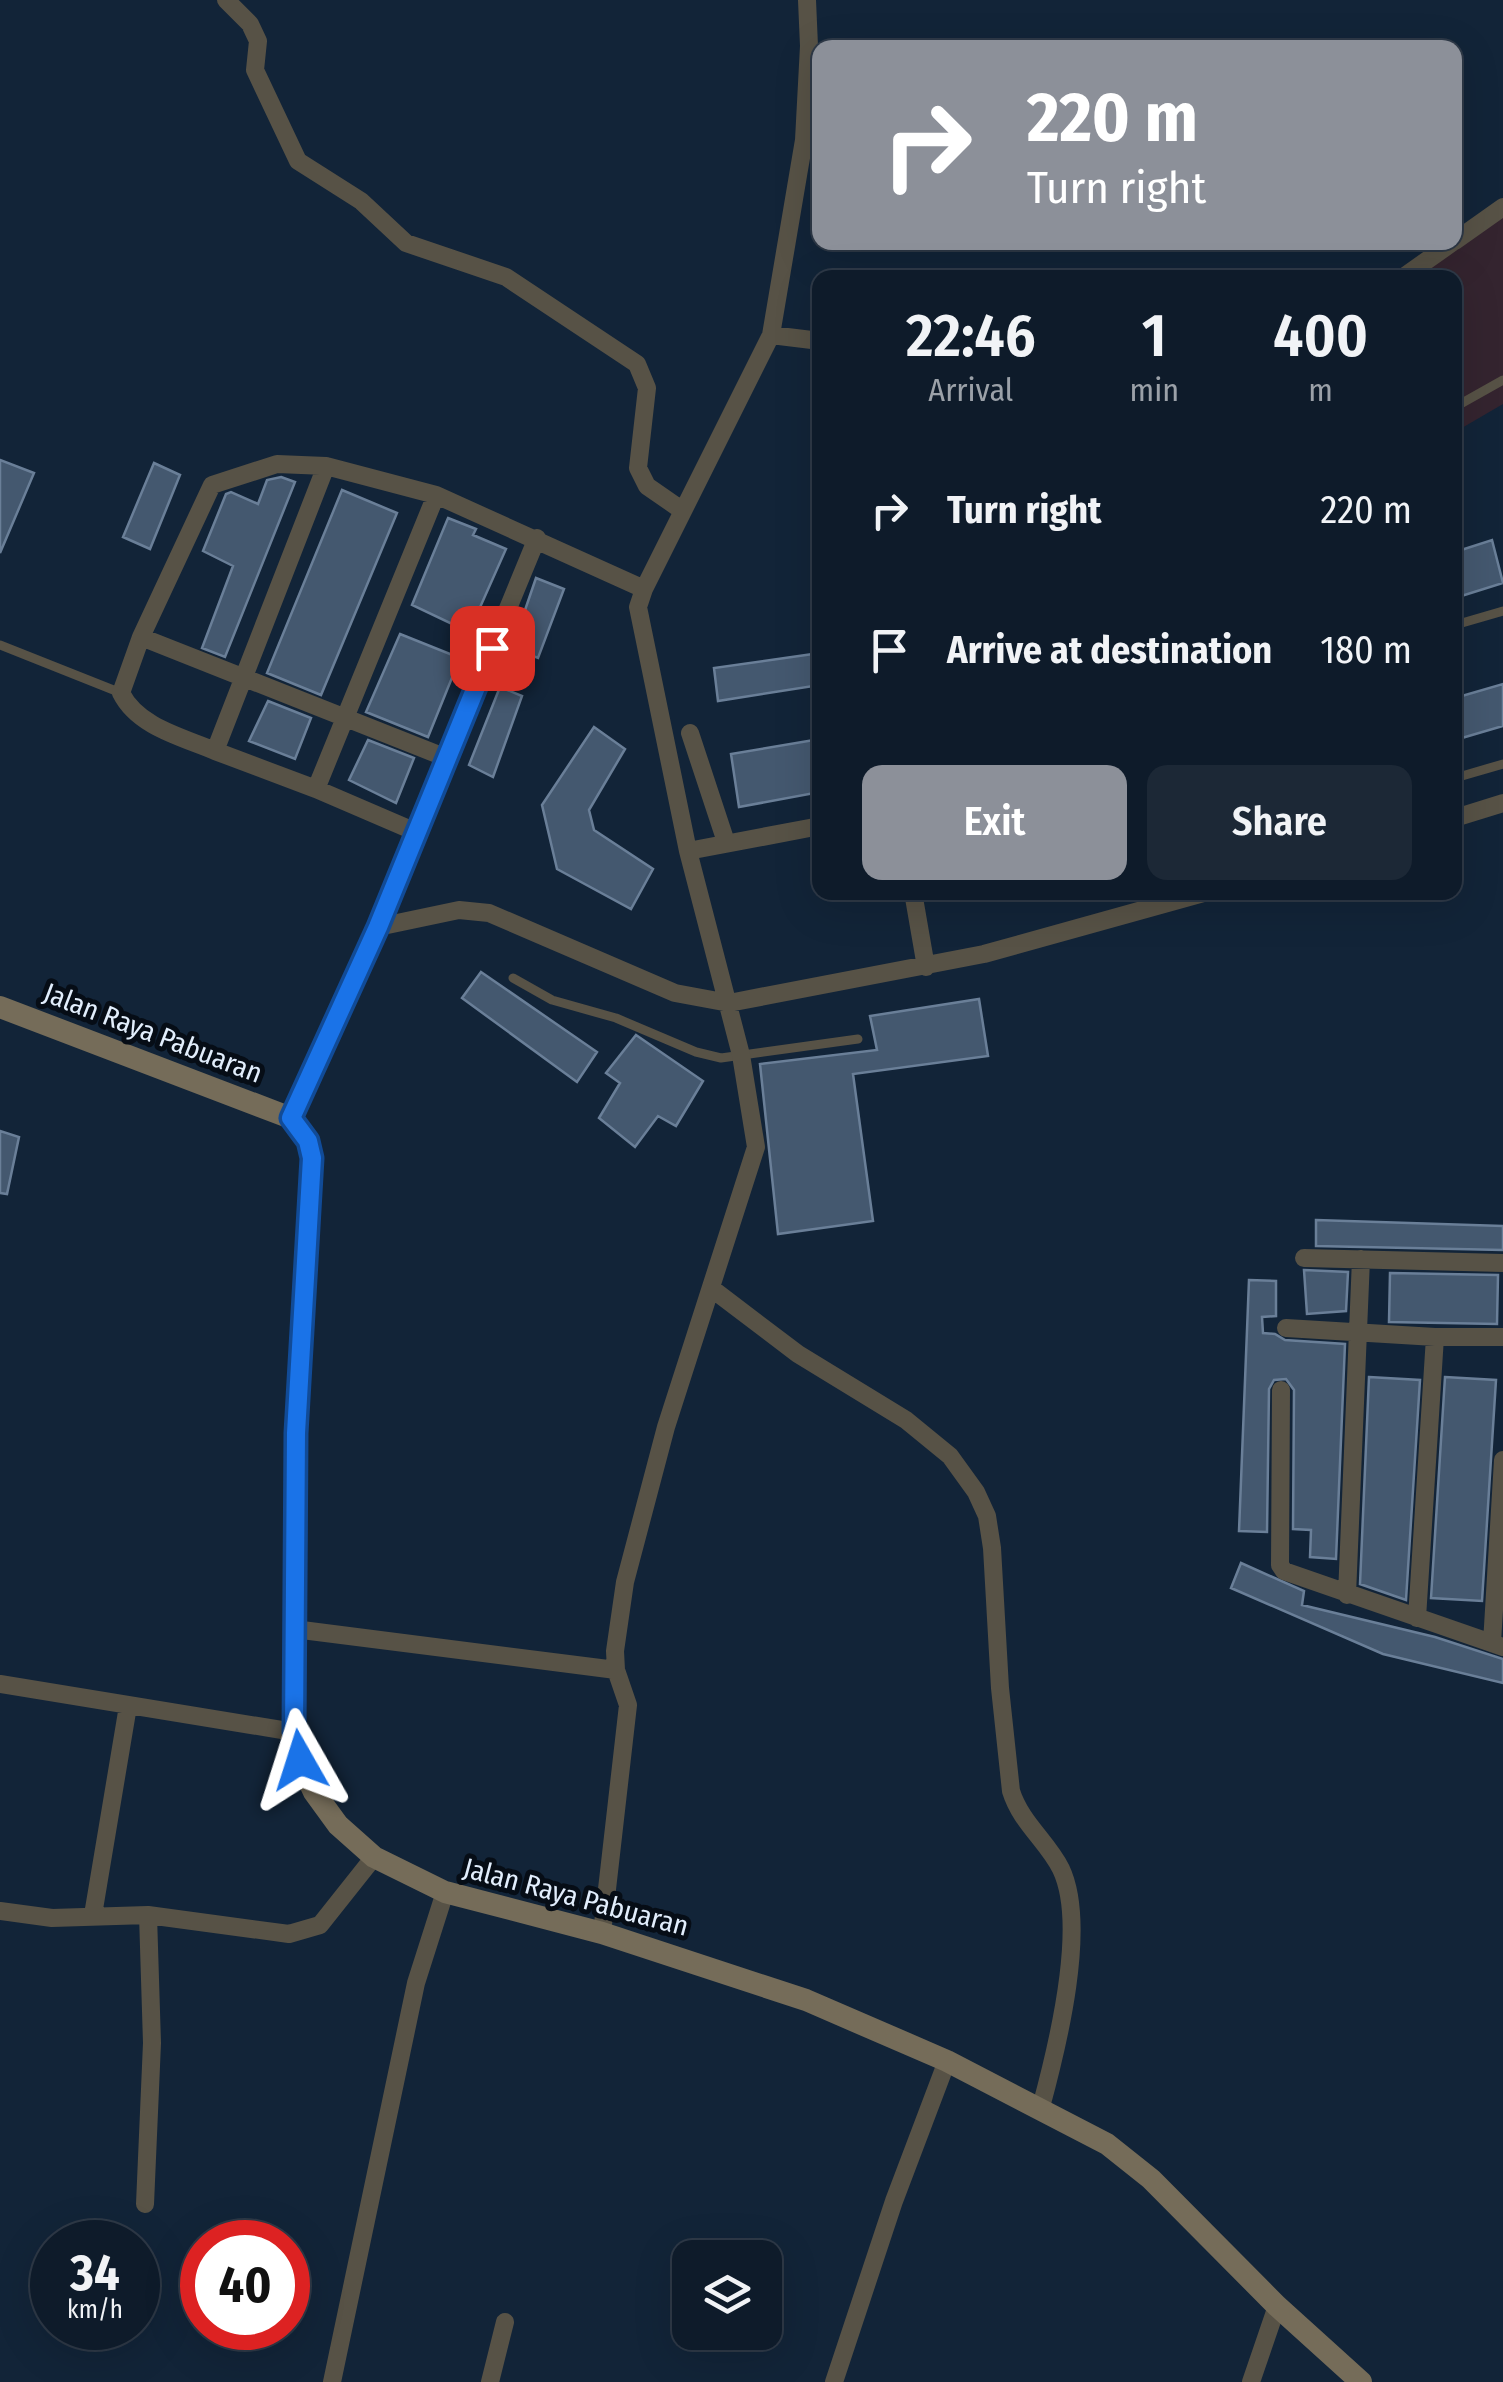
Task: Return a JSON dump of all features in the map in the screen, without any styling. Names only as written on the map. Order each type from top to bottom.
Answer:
[{"type":"street","points":[[226,0],[250,24],[258,40],[255,70],[298,160],[361,202],[406,243],[506,277],[637,364],[646,388],[638,468],[647,486],[682,510]]},
{"type":"street","points":[[806,0],[814,40]]},
{"type":"street","points":[[602,1933],[628,1706],[616,1670],[615,1631],[666,1427],[756,1147],[741,1054],[688,851],[638,616],[644,589],[771,334],[812,73]]},
{"type":"street","points":[[1462,236],[1503,207]]},
{"type":"street","points":[[1414,270],[1442,250]]},
{"type":"street","points":[[771,334],[812,340]]},
{"type":"street","points":[[416,832],[154,726],[130,710],[122,694],[141,637],[212,486],[277,464],[326,466],[436,494],[644,589]]},
{"type":"street","points":[[215,752],[326,466]]},
{"type":"street","points":[[316,790],[436,494]]},
{"type":"street","points":[[291,1118],[378,927],[536,538]]},
{"type":"street","points":[[141,637],[448,758]]},
{"type":"street","points":[[690,733],[726,842]]},
{"type":"street","points":[[1462,816],[1503,803]]},
{"type":"street","points":[[688,851],[812,827]]},
{"type":"street","points":[[914,900],[926,967]]},
{"type":"street","points":[[378,927],[459,910],[489,913],[675,993],[728,1003],[926,967],[1177,900]]},
{"type":"street","name":"Jalan Raya Pabuaran","points":[[0,1007],[291,1118],[308,1141],[312,1158],[296,1433],[294,1732],[300,1760],[314,1792],[338,1824],[374,1856],[445,1892],[602,1933],[806,2000],[948,2061],[1042,2107],[1128,2158],[1277,2306],[1361,2382]]},
{"type":"street","points":[[1304,1258],[1503,1263]]},
{"type":"street","points":[[1346,1594],[1362,1259]]},
{"type":"street","points":[[711,1288],[798,1354],[868,1394],[935,1443],[963,1470],[987,1516],[1011,1791],[1019,1812],[1061,1869],[1070,1915],[1066,1996],[1042,2107]]},
{"type":"street","points":[[1286,1328],[1503,1337]]},
{"type":"street","points":[[1417,1618],[1435,1337]]},
{"type":"street","points":[[1282,1390],[1280,1565],[1296,1577],[1498,1645],[1503,1460]]},
{"type":"street","points":[[294,1630],[616,1670]]},
{"type":"street","points":[[0,1684],[294,1732]]},
{"type":"street","points":[[93,1915],[128,1706]]},
{"type":"street","points":[[0,1910],[42,1917],[148,1915],[289,1934],[312,1929],[330,1916],[374,1856]]},
{"type":"street","points":[[332,2382],[416,1983],[445,1892]]},
{"type":"street","points":[[146,2204],[152,2043],[148,1915]]},
{"type":"street","points":[[834,2382],[894,2201],[948,2061]]},
{"type":"street","points":[[1250,2382],[1277,2306]]},
{"type":"street","points":[[490,2382],[505,2322]]},
{"type":"lane","points":[[1462,403],[1503,380]]},
{"type":"lane","points":[[1462,623],[1503,611]]},
{"type":"lane","points":[[0,645],[122,694]]},
{"type":"lane","points":[[1462,776],[1503,764]]},
{"type":"lane","points":[[513,978],[552,1000],[721,1058],[858,1039]]},
{"type":"shaded area","points":[[1503,207],[1503,404],[1462,428],[1462,270],[1413,270],[1442,250],[1462,250],[1462,236]]},
{"type":"building","points":[[0,460],[34,473],[0,553]]},
{"type":"building","points":[[154,463],[180,475],[150,549],[123,537]]},
{"type":"building","points":[[281,477],[295,482],[225,657],[202,648],[233,566],[203,551],[226,494],[231,492],[258,504],[267,480]]},
{"type":"building","points":[[342,490],[397,513],[321,695],[267,673]]},
{"type":"building","points":[[448,518],[476,529],[473,535],[506,549],[469,632],[412,605]]},
{"type":"building","points":[[1492,540],[1503,583],[1462,596],[1462,550]]},
{"type":"building","points":[[536,578],[564,589],[538,658],[512,648]]},
{"type":"building","points":[[400,634],[460,658],[428,737],[366,712]]},
{"type":"building","points":[[812,654],[812,686],[718,701],[714,668]]},
{"type":"building","points":[[1503,684],[1503,726],[1462,738],[1462,696]]},
{"type":"building","points":[[500,687],[522,696],[493,777],[469,765]]},
{"type":"building","points":[[268,701],[311,718],[295,759],[249,741]]},
{"type":"building","points":[[594,727],[625,749],[589,810],[594,830],[653,869],[631,909],[557,869],[542,805]]},
{"type":"building","points":[[368,740],[414,758],[396,803],[349,780]]},
{"type":"building","points":[[812,740],[812,793],[739,807],[731,754]]},
{"type":"building","points":[[481,972],[597,1052],[577,1082],[462,998]]},
{"type":"building","points":[[979,999],[988,1056],[853,1074],[873,1221],[778,1234],[760,1064],[877,1050],[870,1016]]},
{"type":"building","points":[[636,1035],[703,1081],[676,1126],[658,1116],[635,1147],[599,1118],[620,1083],[606,1073]]},
{"type":"building","points":[[0,1131],[19,1137],[7,1194],[0,1193]]},
{"type":"building","points":[[1316,1220],[1503,1226],[1503,1250],[1316,1246]]},
{"type":"building","points":[[1304,1270],[1348,1272],[1346,1311],[1307,1314]]},
{"type":"building","points":[[1390,1273],[1498,1275],[1497,1324],[1389,1322]]},
{"type":"building","points":[[1249,1280],[1276,1281],[1276,1316],[1262,1317],[1263,1333],[1285,1340],[1345,1344],[1336,1559],[1310,1557],[1311,1530],[1293,1529],[1294,1390],[1286,1379],[1274,1380],[1269,1389],[1267,1532],[1239,1531]]},
{"type":"building","points":[[1369,1377],[1420,1380],[1406,1600],[1360,1584]]},
{"type":"building","points":[[1445,1377],[1496,1380],[1482,1601],[1431,1598]]},
{"type":"building","points":[[1241,1563],[1304,1591],[1302,1605],[1435,1637],[1503,1659],[1503,1683],[1383,1654],[1231,1588]]},
{"type":"route","points":[[300,1760],[294,1732],[296,1433],[312,1158],[308,1141],[291,1118],[378,927],[492,648]]}]
